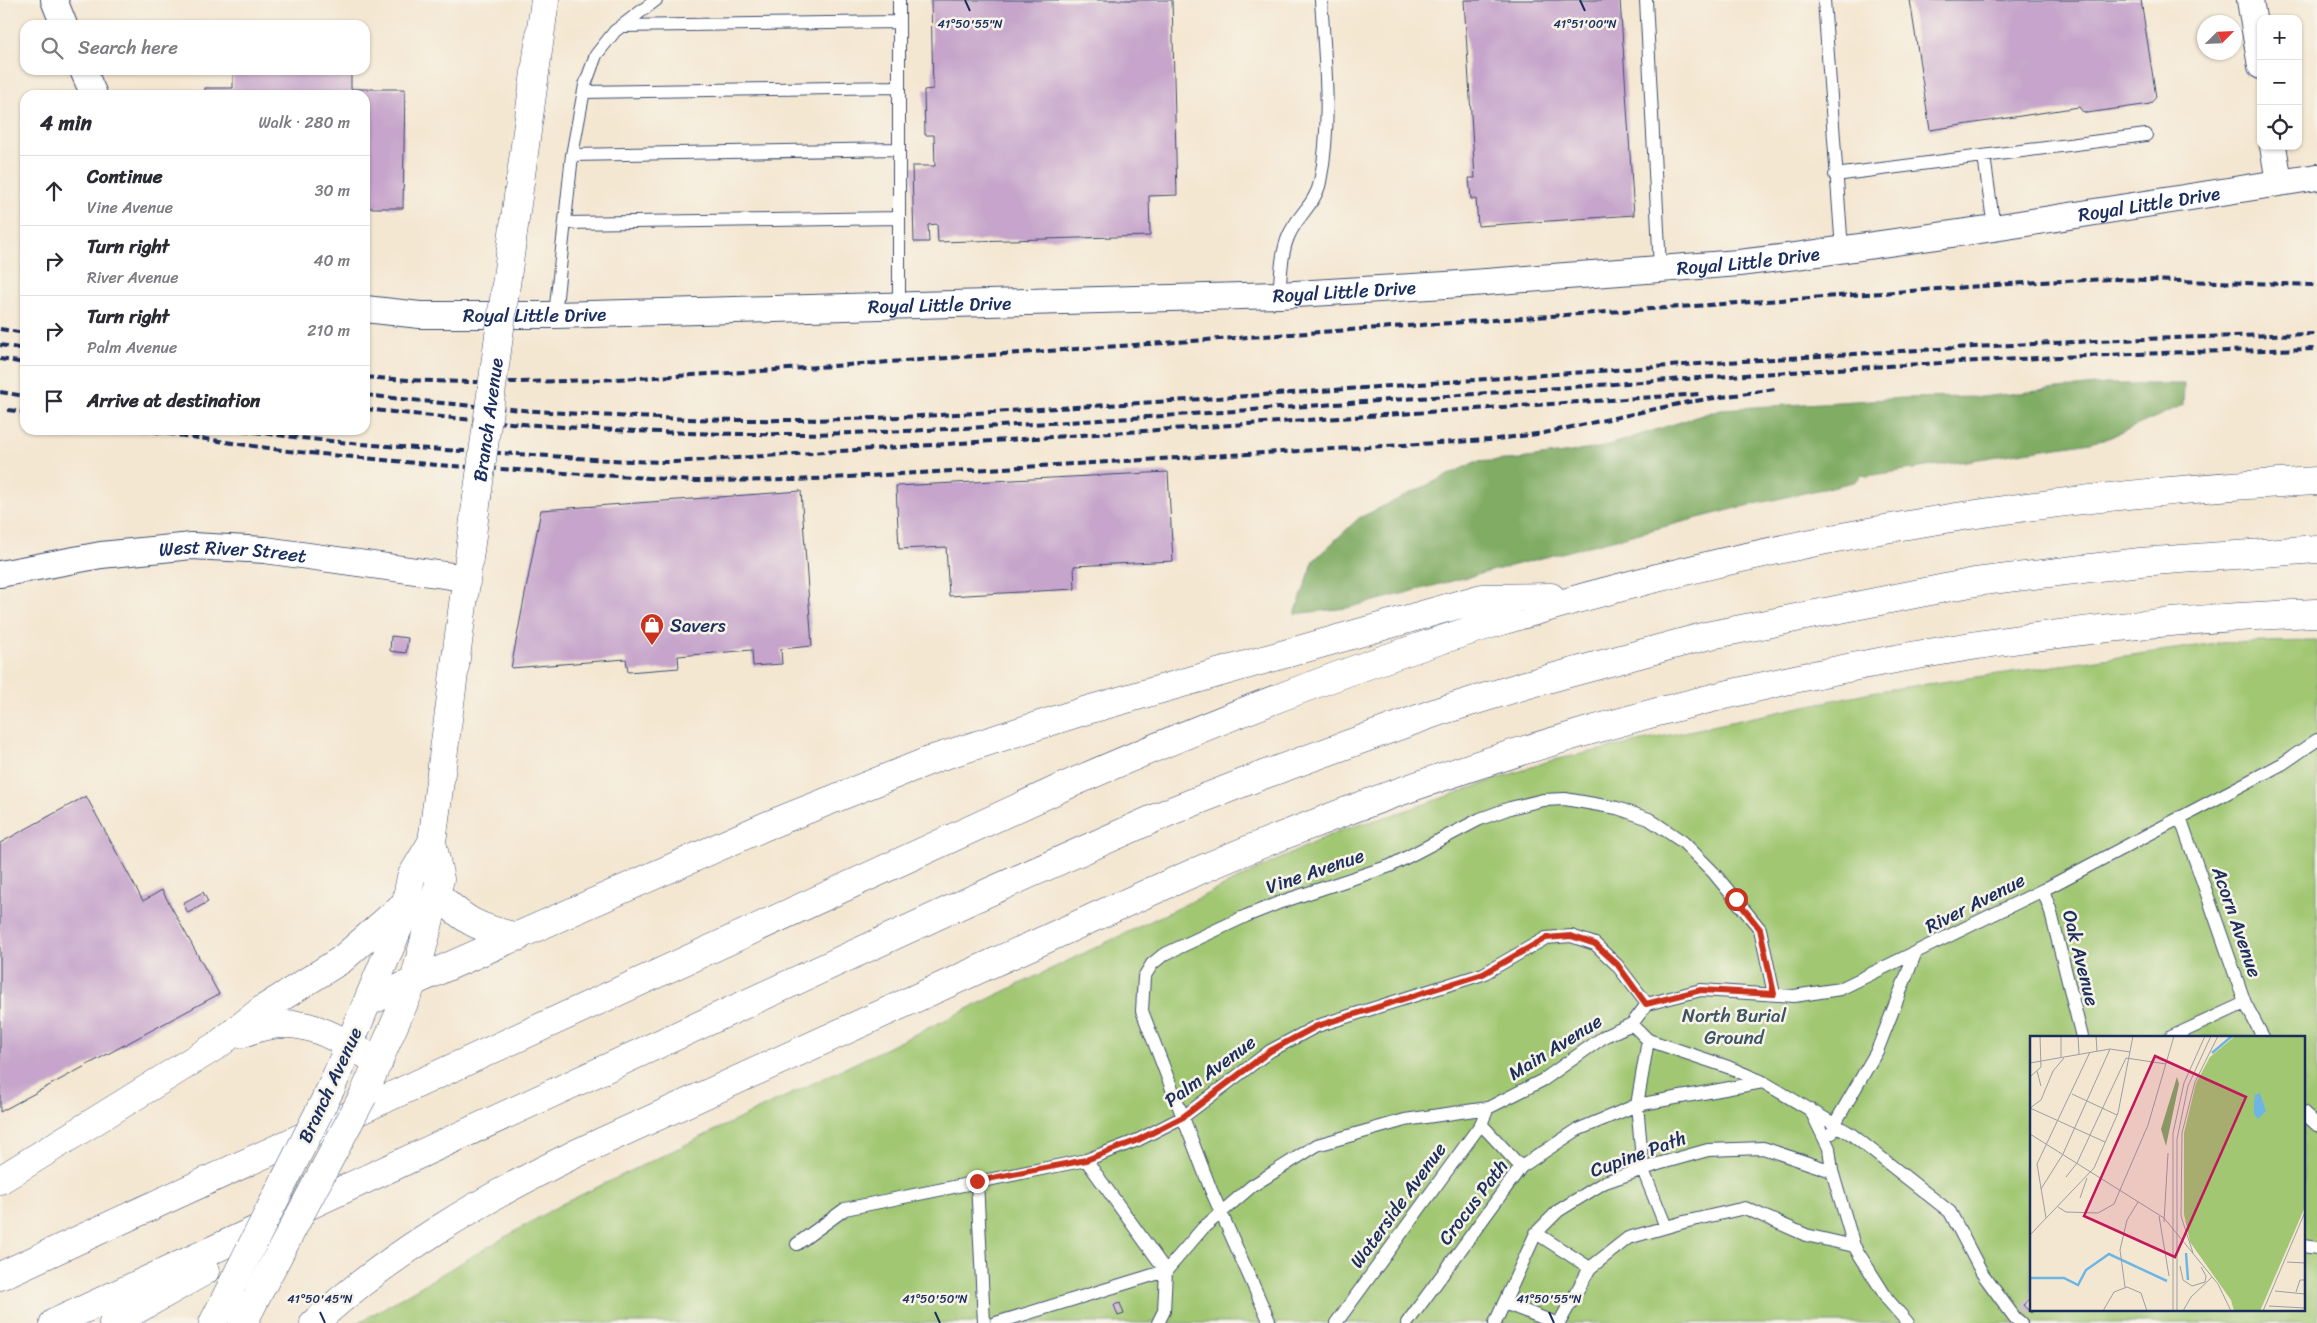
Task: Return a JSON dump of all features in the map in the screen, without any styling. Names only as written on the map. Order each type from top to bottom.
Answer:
[{"type":"main road","name":"Branch Avenue","points":[[243,1323],[363,1096],[379,1062],[413,983],[437,894],[440,879],[432,842],[545,0]]},
{"type":"main road","points":[[0,1276],[955,836],[1132,757],[1248,710],[1374,663],[1485,626],[1590,596],[1790,548],[1968,516],[2147,493],[2317,481]]},
{"type":"main road","points":[[54,1323],[969,901],[1171,811],[1263,775],[1440,712],[1529,684],[1706,636],[1975,582],[2140,562],[2317,549]]},
{"type":"main road","points":[[368,1002],[809,808],[936,758],[1010,733],[1482,598],[1590,596]]},
{"type":"main road","points":[[314,1323],[371,1275],[414,1245],[484,1202],[575,1154],[1171,883],[1251,848],[1378,799],[1517,752],[1608,725],[1787,681],[1926,654],[2151,623],[2317,613]]},
{"type":"main road","name":"Branch Avenue","points":[[213,1323],[331,1088],[403,917],[411,877],[432,842]]},
{"type":"main road","points":[[437,894],[456,912],[478,926],[518,937]]},
{"type":"main road","points":[[0,1180],[219,1044],[263,1009],[349,955],[406,902]]},
{"type":"main road","points":[[219,1044],[267,1025],[296,1023],[316,1029],[379,1062]]},
{"type":"main road","points":[[113,1323],[343,1190]]},
{"type":"street","points":[[54,0],[62,20]]},
{"type":"street","points":[[2250,0],[2260,60]]},
{"type":"street","points":[[85,75],[92,90]]},
{"type":"street","points":[[2275,150],[2279,182]]},
{"type":"street","name":"Royal Little Drive","points":[[370,310],[420,315],[555,315],[1279,295],[1446,285],[1739,263],[1994,228],[2317,177]]},
{"type":"street","name":"West River Street","points":[[0,574],[101,555],[192,546],[265,550],[466,578]]},
{"type":"lane","points":[[555,315],[572,155],[584,92],[596,55],[615,31],[656,0]]},
{"type":"lane","points":[[899,0],[899,306]]},
{"type":"lane","points":[[1279,295],[1289,234],[1308,208],[1320,184],[1326,129],[1321,0]]},
{"type":"lane","points":[[1646,0],[1660,268]]},
{"type":"lane","points":[[1824,0],[1835,175],[1842,250]]},
{"type":"lane","points":[[621,26],[899,22]]},
{"type":"lane","points":[[584,92],[899,87]]},
{"type":"lane","points":[[1835,175],[2146,135]]},
{"type":"lane","points":[[572,155],[899,149]]},
{"type":"lane","points":[[1984,156],[1994,228]]},
{"type":"lane","points":[[564,223],[899,218]]},
{"type":"lane","name":"River Avenue","points":[[1646,1004],[1701,990],[1794,996],[1840,989],[1915,954],[2042,890],[2282,764],[2317,740]]},
{"type":"lane","name":"Vine Avenue","points":[[1270,1323],[1221,1212],[1142,1011],[1144,978],[1152,964],[1163,955],[1246,916],[1281,902],[1390,866],[1480,819],[1510,808],[1543,800],[1564,799],[1617,808],[1649,819],[1683,842],[1713,872],[1760,929],[1774,994]]},
{"type":"lane","name":"Acorn Avenue","points":[[2180,817],[2245,1003],[2262,1036]]},
{"type":"lane","name":"Oak Avenue","points":[[2042,890],[2050,909],[2082,1036]]},
{"type":"lane","name":"Palm Avenue","points":[[797,1244],[844,1209],[1086,1160],[1138,1140],[1183,1117],[1270,1051],[1317,1026],[1483,974],[1546,938],[1571,936],[1595,944],[1617,964],[1646,1004]]},
{"type":"lane","points":[[1829,1148],[1834,1125],[1877,1052],[1915,954]]},
{"type":"lane","points":[[2173,1036],[2245,1003]]},
{"type":"lane","points":[[1632,1024],[1646,1004]]},
{"type":"lane","name":"Main Avenue","points":[[1166,1271],[1202,1228],[1252,1186],[1318,1145],[1405,1120],[1488,1108],[1543,1080],[1605,1036],[1632,1024],[1648,1040],[1728,1067],[1763,1082],[1851,1134],[1950,1212],[1982,1272],[2015,1318],[2021,1323]]},
{"type":"lane","points":[[1648,1040],[1637,1105],[1643,1170],[1666,1227]]},
{"type":"lane","name":"Crocus Path","points":[[1407,1323],[1521,1167],[1577,1130],[1637,1105],[1763,1082]]},
{"type":"lane","name":"Waterside Avenue","points":[[1336,1323],[1481,1124],[1488,1108]]},
{"type":"lane","points":[[1810,1109],[1829,1148],[1832,1171],[1854,1246],[1888,1300],[1908,1323]]},
{"type":"lane","points":[[2304,1113],[2317,1125]]},
{"type":"lane","points":[[1481,1124],[1521,1167]]},
{"type":"lane","name":"Cupine Path","points":[[1495,1323],[1536,1233],[1558,1211],[1605,1182],[1708,1150],[1763,1148],[1832,1171]]},
{"type":"lane","points":[[1086,1160],[1166,1271],[1164,1311],[1158,1323]]},
{"type":"lane","points":[[977,1181],[984,1323]]},
{"type":"lane","points":[[1504,1303],[1558,1323],[1590,1268],[1628,1238],[1744,1208],[1806,1235],[1854,1246]]},
{"type":"lane","points":[[1536,1233],[1590,1268]]},
{"type":"lane","points":[[2304,1246],[2317,1248]]},
{"type":"lane","points":[[996,1323],[1166,1271]]},
{"type":"green space","points":[[2105,384],[2184,384],[2183,405],[2104,440],[1867,476],[1862,475],[1854,482],[1741,507],[1347,608],[1295,614],[1314,560],[1359,518],[1475,462],[1520,459],[1599,448],[1721,409],[1904,398],[1981,397]]},
{"type":"green space","name":"North Burial Ground","points":[[2317,641],[2317,1323],[358,1323],[560,1205],[1338,831],[1393,815],[1549,761],[1871,692],[2217,643]]},
{"type":"building","points":[[931,0],[1172,0],[1177,195],[1149,196],[1150,236],[938,242],[937,224],[928,225],[929,242],[914,242],[912,166],[935,166],[934,135],[925,135],[924,90],[933,89]]},
{"type":"building","points":[[1464,0],[1620,0],[1634,215],[1478,226],[1476,199],[1471,199],[1469,178],[1475,178]]},
{"type":"building","points":[[1910,0],[2141,0],[2156,97],[2150,104],[2087,113],[2079,107],[1930,130]]},
{"type":"building","points":[[233,75],[351,75],[351,89],[405,89],[403,208],[370,208],[370,90],[205,90],[205,88],[233,88]]},
{"type":"building","points":[[1168,472],[1173,561],[1074,566],[1075,589],[949,596],[946,547],[899,549],[896,486]]},
{"type":"building","points":[[801,491],[812,646],[781,649],[782,664],[753,666],[752,650],[678,656],[679,668],[628,672],[626,659],[511,668],[541,510]]},
{"type":"building","points":[[391,636],[408,638],[406,653],[390,651]]},
{"type":"building","points":[[86,796],[143,901],[162,890],[219,994],[0,1112],[0,843]]},
{"type":"building","points":[[203,892],[208,902],[188,913],[183,903]]},
{"type":"building","points":[[2030,1299],[2030,1310],[2034,1310],[2031,1313],[2023,1305]]},
{"type":"building","points":[[1120,1303],[1124,1314],[1118,1316],[1114,1305]]},
{"type":"railway","points":[[370,377],[460,382],[508,382],[603,380],[746,372],[2039,282],[2111,279],[2317,285]]},
{"type":"railway","points":[[0,329],[20,332]]},
{"type":"railway","points":[[370,396],[460,405],[603,415],[747,420],[850,419],[1166,401],[1860,353],[2088,341],[2317,334]]},
{"type":"railway","points":[[0,345],[20,348]]},
{"type":"railway","points":[[370,410],[460,419],[603,429],[747,434],[854,433],[1125,418],[1975,361],[2317,349]]},
{"type":"railway","points":[[0,359],[20,362]]},
{"type":"railway","points":[[178,435],[288,451],[438,465],[695,481],[797,480],[1489,440],[1544,433],[1688,402],[1775,389]]},
{"type":"railway","points":[[0,392],[20,395]]},
{"type":"railway","points":[[280,435],[448,450],[675,462],[1700,394]]},
{"type":"railway","points":[[8,410],[20,411]]},
{"type":"place","name":"Savers","points":[[652,646]]},
{"type":"route","points":[[977,1181],[1086,1160],[1138,1140],[1183,1117],[1222,1085],[1270,1051],[1317,1026],[1483,974],[1546,938],[1571,936],[1595,944],[1617,964],[1646,1004],[1701,990],[1774,994],[1760,929],[1736,899]]}]
